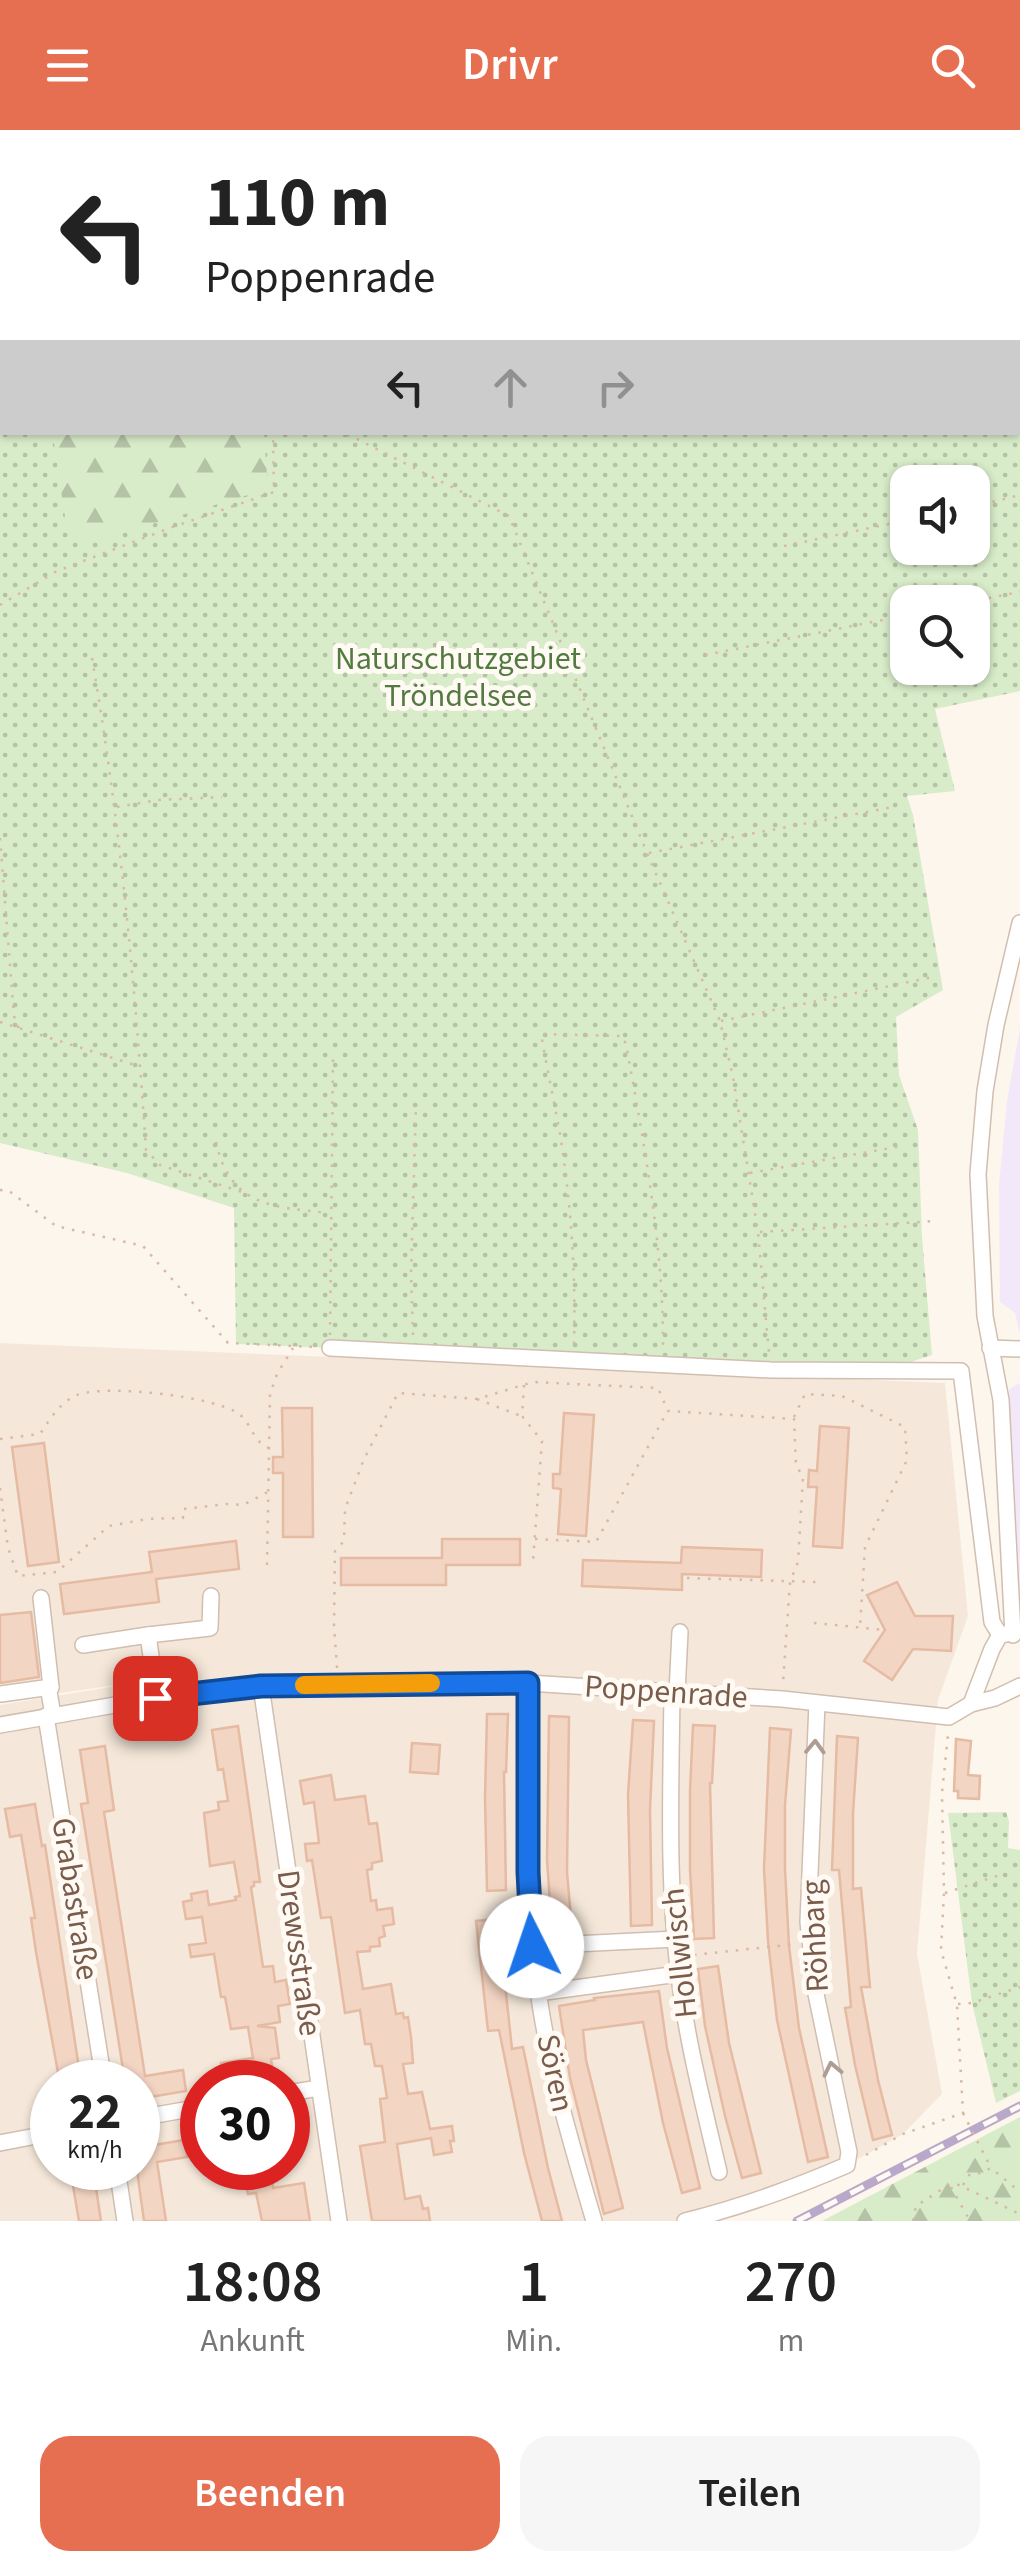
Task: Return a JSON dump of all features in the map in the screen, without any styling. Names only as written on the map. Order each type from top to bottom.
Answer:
[{"type":"street","points":[[1011,1635],[1001,1400],[984,1316],[978,1174],[984,1091],[996,1025],[1017,954],[1020,923]]},
{"type":"street","points":[[330,1348],[771,1370],[961,1371],[992,1622],[1011,1635]]},
{"type":"street","points":[[990,1348],[1020,1349]]},
{"type":"street","points":[[83,1645],[210,1628],[210,1596]]},
{"type":"street","name":"Grabastraße","points":[[41,1598],[51,1686],[50,1716],[101,2060]]},
{"type":"street","name":"Hollwisch","points":[[680,1632],[674,1692],[671,1866],[678,1974],[719,2172]]},
{"type":"street","points":[[148,1635],[157,1698]]},
{"type":"street","points":[[971,1704],[992,1649],[1011,1635]]},
{"type":"street","name":"Poppenrade","points":[[0,1724],[157,1698],[261,1686],[528,1683],[782,1699],[950,1717]]},
{"type":"street","name":"Sören","points":[[528,1683],[532,1946],[558,2100],[594,2221]]},
{"type":"street","points":[[1,1694],[51,1686]]},
{"type":"street","name":"Drewsstraße","points":[[261,1686],[340,2221]]},
{"type":"street","points":[[950,1717],[971,1704],[1020,1686]]},
{"type":"street","name":"Röhbarg","points":[[817,1703],[808,1922],[816,1994],[848,2152],[847,2165]]},
{"type":"street","points":[[532,1946],[676,1939]]},
{"type":"street","points":[[538,1993],[678,1974]]},
{"type":"street","points":[[310,2089],[319,2088]]},
{"type":"street","points":[[0,2142],[30,2137]]},
{"type":"street","points":[[684,2221],[800,2186],[847,2165]]},
{"type":"street","points":[[120,2190],[125,2221]]},
{"type":"path","points":[[0,605],[56,571],[274,492],[273,435]]},
{"type":"path","points":[[347,435],[509,516],[720,1021],[758,1232],[771,1370]]},
{"type":"path","points":[[990,502],[1020,495]]},
{"type":"path","points":[[784,546],[890,524]]},
{"type":"path","points":[[990,598],[1020,592]]},
{"type":"path","points":[[705,655],[890,619]]},
{"type":"path","points":[[92,658],[128,907],[146,1150],[160,1165],[263,1202],[331,1213]]},
{"type":"path","points":[[116,808],[158,800],[222,797]]},
{"type":"path","points":[[647,853],[893,807]]},
{"type":"path","points":[[0,838],[14,1016],[19,1029]]},
{"type":"path","points":[[720,1021],[933,978]]},
{"type":"path","points":[[0,1022],[140,1066]]},
{"type":"path","points":[[574,1361],[575,1292],[569,1209],[541,1034],[622,1036],[626,1044],[657,1252],[662,1365]]},
{"type":"path","points":[[0,1190],[9,1191],[56,1226],[142,1246],[228,1344],[330,1348],[333,1059]]},
{"type":"path","points":[[413,1352],[416,1104]]},
{"type":"path","points":[[216,1142],[232,1181],[244,1193]]},
{"type":"path","points":[[748,1173],[902,1146]]},
{"type":"path","points":[[758,1232],[936,1221]]},
{"type":"path","points":[[267,1565],[270,1394],[277,1374],[295,1346]]},
{"type":"path","points":[[477,1398],[533,1382],[658,1388],[668,1410]]},
{"type":"path","points":[[522,1416],[524,1385]]},
{"type":"path","points":[[0,1438],[40,1434],[58,1407],[80,1394],[118,1390],[189,1396],[239,1414],[258,1443],[269,1448]]},
{"type":"path","points":[[338,1685],[335,1551],[344,1541],[345,1509],[364,1459],[398,1393],[477,1398],[522,1416],[542,1441],[533,1561]]},
{"type":"path","points":[[782,1699],[790,1582],[798,1562],[802,1477],[796,1465],[794,1419],[805,1394],[842,1396],[905,1427],[907,1460],[865,1547],[860,1627]]},
{"type":"path","points":[[668,1410],[794,1419]]},
{"type":"path","points":[[535,1540],[596,1542],[668,1410]]},
{"type":"path","points":[[0,1488],[8,1548],[18,1576],[58,1572],[108,1526],[184,1518],[183,1509],[243,1505],[268,1492]]},
{"type":"path","points":[[687,1578],[816,1582]]},
{"type":"path","points":[[814,1623],[885,1630]]},
{"type":"path","points":[[950,1717],[942,1793],[941,1950],[956,2004],[964,2113],[991,2168],[1020,2192]]},
{"type":"path","points":[[944,1894],[1004,1874]]},
{"type":"path","points":[[678,1956],[811,1943]]},
{"type":"path","points":[[956,2004],[972,2003],[1020,1987]]},
{"type":"path","points":[[847,2165],[903,2134],[964,2113]]},
{"type":"path","points":[[962,2186],[970,2174],[991,2168]]},
{"type":"path","points":[[950,2184],[970,2221]]},
{"type":"path","points":[[913,2221],[916,2206],[950,2184],[1020,2214]]},
{"type":"shaded area","points":[[1020,1028],[1020,1334],[1015,1313],[1000,1302],[999,1185],[1007,1101]]},
{"type":"shaded area","points":[[0,1343],[945,1383],[968,1616],[938,1700],[917,1954],[942,2094],[903,2134],[847,2165],[685,2221],[0,2221],[0,1705],[190,1674],[0,1702]]},
{"type":"shaded area","points":[[1020,1383],[1020,1591],[1009,1389]]},
{"type":"green space","name":"Naturschutzgebiet Tröndelsee","points":[[0,435],[1020,435],[1020,691],[935,709],[955,791],[907,796],[943,990],[896,1017],[899,1075],[918,1130],[932,1355],[883,1371],[236,1344],[234,1208],[127,1173],[0,1143]]},
{"type":"green space","points":[[33,435],[264,435],[268,489],[89,543],[67,530],[54,443]]},
{"type":"green space","points":[[1006,1812],[1008,1848],[1020,1850],[1020,2091],[996,2103],[972,2003],[948,1813]]},
{"type":"green space","points":[[1020,2117],[1020,2221],[822,2221]]},
{"type":"building","points":[[282,1408],[312,1408],[313,1537],[283,1537],[283,1473],[273,1473],[273,1457],[283,1457]]},
{"type":"building","points":[[564,1413],[594,1415],[586,1536],[558,1534],[561,1489],[553,1488],[553,1474],[560,1474]]},
{"type":"building","points":[[820,1426],[849,1428],[842,1548],[813,1546],[817,1487],[808,1487],[809,1470],[817,1471]]},
{"type":"building","points":[[44,1443],[59,1562],[28,1566],[12,1447]]},
{"type":"building","points":[[442,1539],[520,1539],[520,1565],[446,1565],[446,1585],[341,1585],[341,1558],[442,1558]]},
{"type":"building","points":[[236,1541],[239,1569],[156,1579],[159,1602],[64,1614],[60,1584],[152,1572],[149,1552]]},
{"type":"building","points":[[682,1547],[762,1550],[761,1577],[682,1574],[682,1590],[582,1586],[583,1560],[681,1563]]},
{"type":"building","points":[[897,1582],[915,1616],[953,1616],[951,1651],[913,1649],[892,1680],[864,1661],[885,1630],[867,1595]]},
{"type":"building","points":[[31,1612],[39,1677],[0,1683],[0,1615]]},
{"type":"building","points":[[487,1714],[508,1714],[504,1772],[506,1890],[487,1891]]},
{"type":"building","points":[[549,1716],[569,1717],[567,1872],[572,1930],[552,1931],[547,1860]]},
{"type":"building","points":[[633,1720],[654,1721],[650,1810],[652,1925],[631,1926],[628,1795]]},
{"type":"building","points":[[693,1725],[715,1726],[710,1783],[714,1938],[694,1939],[690,1869]]},
{"type":"building","points":[[238,1726],[260,1882],[251,1887],[263,1967],[273,1966],[275,1982],[286,1980],[290,2004],[278,2006],[280,2022],[257,2026],[275,2028],[279,2058],[271,2060],[240,2060],[253,2058],[248,2027],[231,2029],[214,1954],[191,1957],[189,1945],[206,1943],[202,1917],[186,1919],[183,1902],[192,1900],[191,1894],[207,1891],[209,1905],[240,1896],[234,1862],[210,1866],[204,1813],[219,1810],[218,1802],[228,1801],[212,1730]]},
{"type":"building","points":[[770,1728],[791,1730],[785,1805],[789,1946],[799,2028],[828,2157],[808,2162],[777,2020],[768,1941],[764,1869]]},
{"type":"building","points":[[837,1736],[858,1738],[853,1889],[861,1888],[870,1987],[861,1987],[892,2135],[873,2140],[845,2008],[851,2007],[839,1870],[832,1870]]},
{"type":"building","points":[[956,1739],[971,1741],[968,1775],[980,1776],[979,1799],[958,1798],[958,1791],[954,1791]]},
{"type":"building","points":[[412,1743],[440,1745],[438,1774],[410,1772]]},
{"type":"building","points":[[105,1746],[114,1810],[104,1812],[143,2060],[122,2060],[81,1804],[88,1803],[80,1750]]},
{"type":"building","points":[[331,1775],[335,1800],[365,1796],[369,1824],[377,1823],[382,1861],[372,1863],[372,1869],[367,1870],[371,1901],[376,1900],[377,1910],[392,1908],[394,1924],[383,1926],[385,1936],[379,1938],[380,1946],[357,1952],[363,1989],[391,1984],[396,2014],[408,2017],[413,2063],[403,2064],[408,2094],[422,2092],[430,2129],[452,2126],[452,2152],[434,2155],[431,2138],[397,2144],[405,2199],[420,2196],[430,2221],[372,2221],[360,2146],[385,2142],[380,2099],[387,2098],[382,2066],[375,2066],[371,2044],[365,2044],[360,2010],[345,2013],[331,1917],[321,1918],[312,1860],[307,1861],[305,1844],[319,1843],[314,1802],[304,1804],[300,1781]]},
{"type":"building","points":[[35,1804],[42,1846],[45,1845],[78,2060],[56,2060],[36,1952],[31,1918],[35,1918],[21,1835],[10,1837],[5,1809]]},
{"type":"building","points":[[498,1919],[512,2049],[523,2047],[562,2221],[542,2221],[499,2030],[488,2031],[476,1921]]},
{"type":"building","points":[[718,1966],[729,2043],[761,2173],[742,2178],[705,2026],[698,1969]]},
{"type":"building","points":[[659,1991],[667,2048],[700,2188],[682,2193],[643,2022],[583,2030],[586,2060],[623,2208],[604,2214],[570,2078],[559,2006]]},
{"type":"building","points":[[180,2070],[180,2092],[160,2095],[160,2074]]},
{"type":"building","points":[[180,2141],[180,2158],[160,2162],[160,2144]]},
{"type":"building","points":[[160,2182],[166,2221],[144,2221],[140,2190],[160,2190]]},
{"type":"building","points":[[74,2190],[96,2190],[101,2221],[79,2221]]},
{"type":"building","points":[[247,2190],[305,2190],[310,2221],[262,2221],[256,2193],[248,2194]]},
{"type":"railway","points":[[797,2221],[1020,2106]]},
{"type":"slow traffic","points":[[304,1685],[431,1683]]},
{"type":"route","points":[[155,1698],[261,1686],[528,1683],[532,1946]]}]
